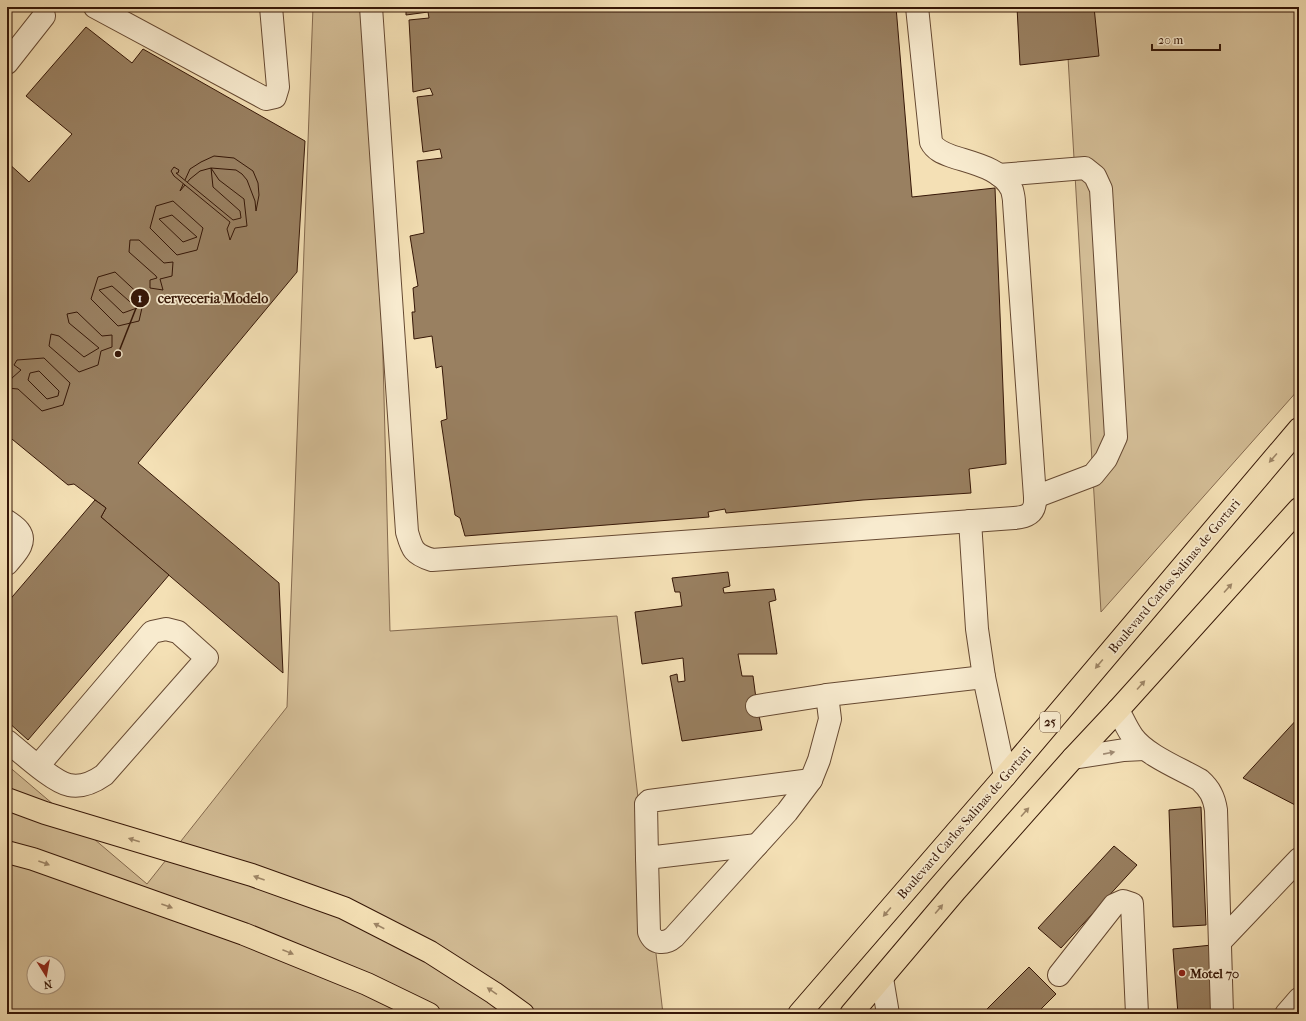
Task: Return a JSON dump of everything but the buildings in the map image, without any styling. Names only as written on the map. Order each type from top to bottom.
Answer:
[{"type":"main road","name":"Boulevard Carlos Salinas de Gortari","points":[[799,1014],[1005,776],[1299,429]]},
{"type":"main road","points":[[851,1014],[956,890],[1073,758],[1299,509]]},
{"type":"main road","points":[[7,799],[44,813],[252,875],[344,908],[430,952],[494,993],[523,1014]]},
{"type":"main road","points":[[7,852],[40,861],[244,934],[367,984],[430,1014]]},
{"type":"street","points":[[95,7],[266,99],[275,96],[278,87],[271,7]]},
{"type":"street","points":[[371,7],[407,525],[412,549],[420,556],[432,560],[1024,517],[1031,513],[1034,508],[1035,497],[1012,191],[1007,182],[999,174],[989,169],[944,154],[933,146],[931,142],[917,7]]},
{"type":"street","points":[[7,63],[44,16]]},
{"type":"street","points":[[999,174],[1085,168],[1095,176],[1101,189],[1116,437],[1106,459],[1093,475],[1035,497]]},
{"type":"street","points":[[7,521],[19,531],[22,542],[7,564]]},
{"type":"street","points":[[970,521],[977,629],[984,676],[1005,776]]},
{"type":"street","points":[[7,741],[38,766],[57,780],[70,786],[95,782],[104,775],[207,658],[178,632],[166,629],[152,632],[38,766]]},
{"type":"street","points":[[757,706],[827,695],[984,676]]},
{"type":"street","points":[[811,780],[649,801],[646,804],[649,932],[656,941],[664,943],[674,937],[787,812],[811,780],[819,760],[830,719],[827,695]]},
{"type":"street","points":[[1118,710],[1128,730],[1134,739],[1144,749],[1200,780],[1208,788],[1212,796],[1216,810],[1222,1014]]},
{"type":"street","points":[[1073,758],[1124,750],[1144,749]]},
{"type":"street","points":[[647,858],[757,845]]},
{"type":"street","points":[[1220,942],[1299,859]]},
{"type":"street","points":[[1059,975],[1114,905],[1123,901],[1132,904],[1137,1014]]},
{"type":"street","points":[[882,978],[888,1014]]},
{"type":"street","points":[[1286,1014],[1299,1000]]},
{"type":"shaded area","points":[[313,7],[374,7],[390,631],[617,616],[663,1014],[7,1014],[7,765],[147,884],[287,707]]},
{"type":"shaded area","points":[[1065,7],[1299,7],[1299,389],[1101,612]]},
{"type":"place","name":"cerveceria Modelo","points":[[118,354]]},
{"type":"place","name":"Motel 70","points":[[1182,973]]}]
